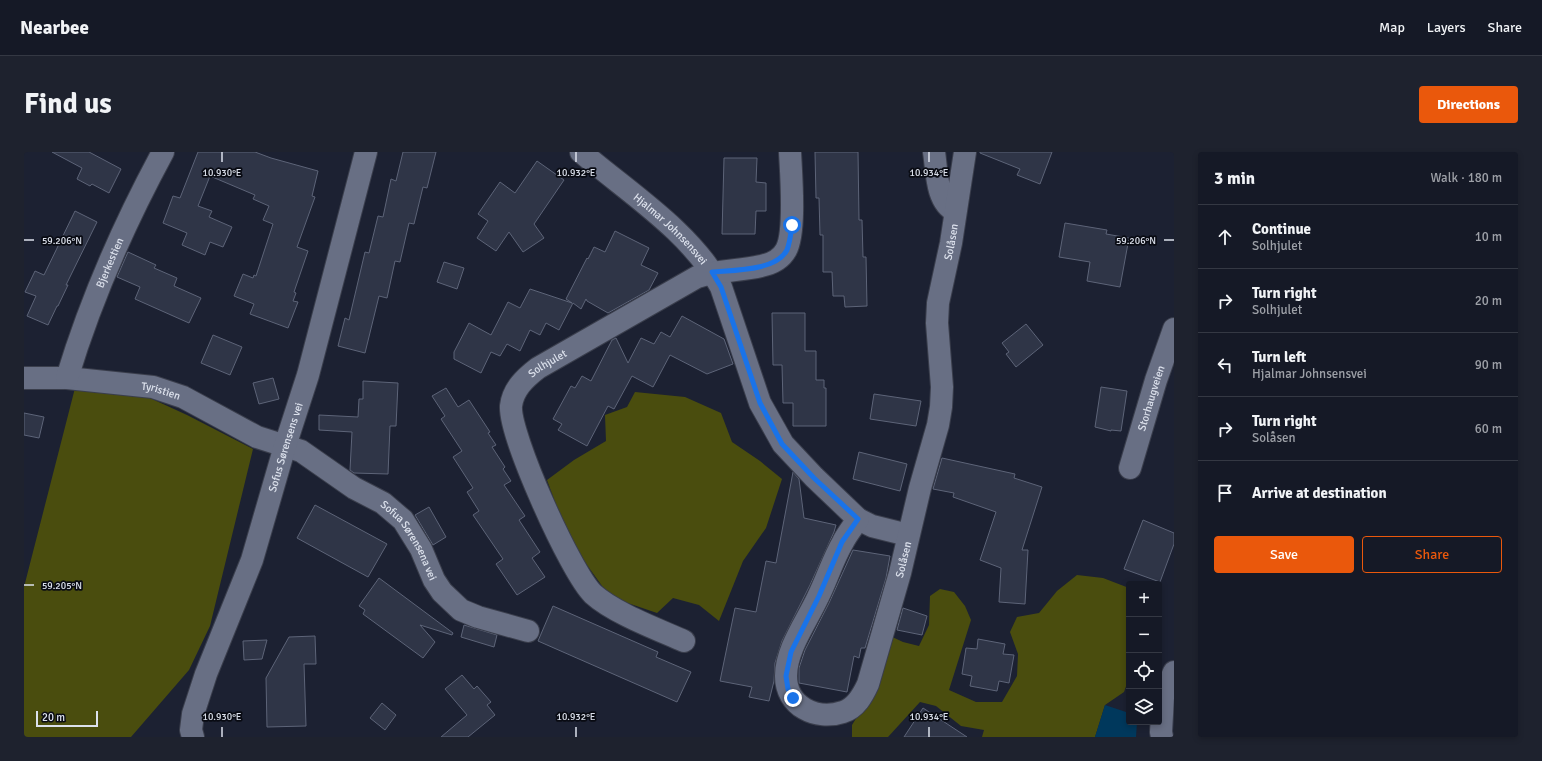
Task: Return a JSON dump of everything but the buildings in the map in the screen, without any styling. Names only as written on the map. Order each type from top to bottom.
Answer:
[{"type":"street","name":"Bjerkestien","points":[[67,378],[81,332],[97,290],[124,229],[163,152]]},
{"type":"street","name":"Sofus Sørensens vei","points":[[193,737],[191,730],[193,714],[206,674],[252,560],[308,375],[366,152]]},
{"type":"street","name":"Hjalmar Johnsensvei","points":[[581,152],[649,206],[673,229],[712,272],[721,287],[760,403],[782,444],[814,478],[858,519],[872,526],[908,535]]},
{"type":"street","name":"Solhjulet","points":[[684,641],[617,610],[603,602],[588,587],[559,538],[526,462],[514,428],[511,416],[511,405],[518,387],[538,368],[697,277],[712,272],[760,267],[772,264],[780,257],[786,250],[792,225],[790,152]]},
{"type":"street","name":"Solåsen","points":[[858,519],[842,542],[819,596],[791,652],[788,664],[786,676],[788,689],[793,698],[801,708],[816,714],[844,712],[855,705],[863,696],[868,684],[900,573],[908,535],[938,425],[942,388],[937,323],[938,303],[951,243],[956,211],[950,209],[942,197],[934,152]]},
{"type":"street","points":[[956,211],[965,152]]},
{"type":"street","name":"Storhaugveien","points":[[1130,468],[1156,380],[1174,329]]},
{"type":"street","name":"Tyristien","points":[[24,378],[67,378],[153,388],[183,398],[257,437],[286,446]]},
{"type":"street","name":"Sofua Sørensena vei","points":[[286,446],[301,451],[354,488],[383,503],[394,511],[403,520],[421,549],[434,580],[442,592],[461,610],[478,617],[528,631]]},
{"type":"street","points":[[1162,737],[1163,697],[1174,672]]},
{"type":"shaded area","points":[[75,388],[139,393],[187,415],[253,449],[210,626],[189,670],[131,737],[24,737],[24,587]]},
{"type":"shaded area","points":[[635,392],[685,397],[721,413],[732,442],[760,461],[782,479],[766,528],[743,561],[719,621],[699,605],[673,598],[657,613],[610,597],[569,540],[547,480],[574,460],[606,441],[605,415],[627,407]]},
{"type":"shaded area","points":[[1077,575],[1103,578],[1126,587],[1126,686],[1124,692],[1105,705],[1095,737],[982,737],[984,730],[961,726],[936,706],[920,702],[888,737],[852,737],[852,725],[874,689],[888,635],[903,642],[919,646],[929,625],[930,596],[940,589],[954,592],[965,606],[971,620],[949,690],[976,702],[1002,702],[1017,676],[1018,654],[1010,632],[1017,617],[1039,613],[1057,591]]},
{"type":"water","points":[[1105,705],[1126,712],[1126,725],[1137,725],[1136,737],[1095,737]]},
{"type":"route","points":[[792,225],[790,239],[786,250],[772,264],[760,267],[712,272],[721,287],[760,403],[782,444],[814,478],[858,519],[842,542],[819,596],[791,652],[786,676],[788,689],[793,698]]}]
